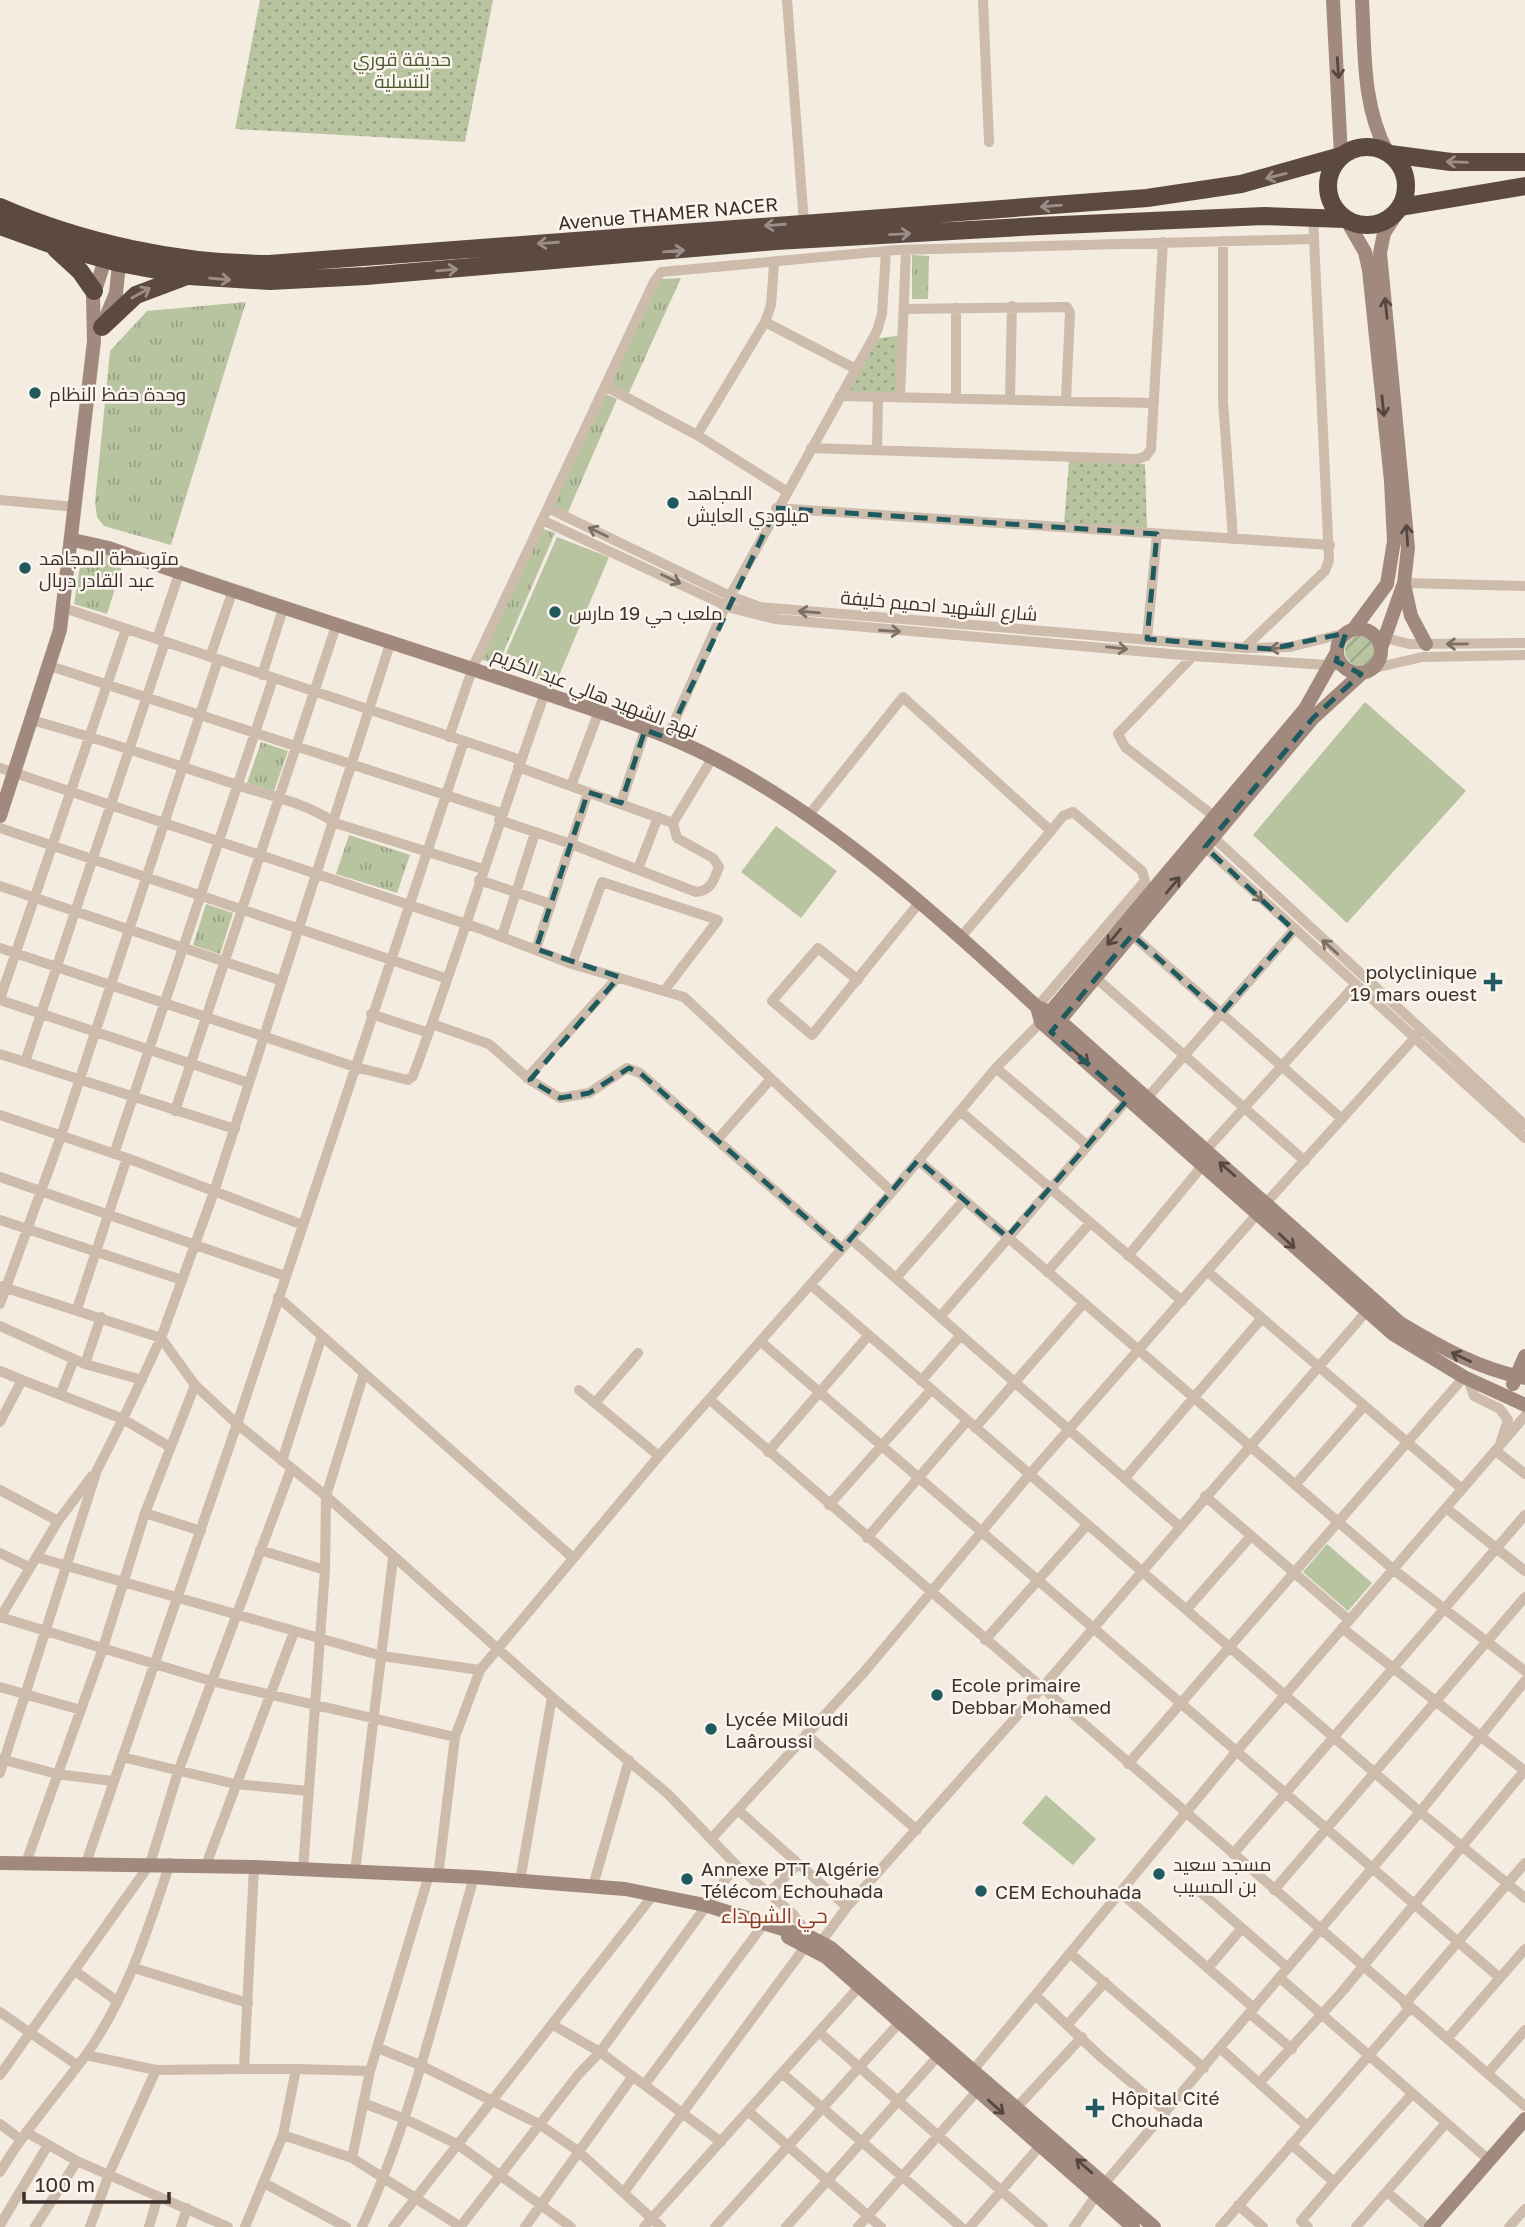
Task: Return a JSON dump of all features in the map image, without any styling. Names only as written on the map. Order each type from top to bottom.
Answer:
[{"type":"highway","points":[[1525,162],[1451,162],[1365,147],[1341,156],[1329,176],[1327,188],[1330,200],[1346,220],[1375,225],[1400,209],[1525,186]]},
{"type":"highway","points":[[1389,153],[1404,173],[1406,196],[1400,209]]},
{"type":"highway","name":"Avenue THAMER NACER","points":[[114,252],[269,264],[981,212],[1179,194],[1272,177],[1341,156]]},
{"type":"highway","name":"Avenue THAMER NACER","points":[[0,207],[114,252],[189,276],[243,281],[297,280],[776,241],[1066,224],[1264,216],[1346,220]]},
{"type":"highway","points":[[0,226],[50,244],[114,252]]},
{"type":"highway","points":[[50,244],[80,271],[94,291]]},
{"type":"highway","points":[[98,334],[136,295],[189,276]]},
{"type":"main road","points":[[1333,0],[1341,156]]},
{"type":"main road","points":[[1362,0],[1373,125],[1389,153]]},
{"type":"main road","points":[[1048,1019],[1096,978],[1313,718],[1381,659],[1380,640],[1404,583],[1408,548],[1404,479],[1380,253],[1384,233],[1400,209]]},
{"type":"main road","points":[[1048,1019],[1305,709],[1336,661],[1339,642],[1388,584],[1394,541],[1391,481],[1369,270],[1366,252],[1346,220]]},
{"type":"main road","points":[[98,334],[91,326],[94,291],[114,252]]},
{"type":"main road","points":[[0,816],[50,666],[64,608],[98,334],[116,293],[114,252]]},
{"type":"main road","name":"نهج الشهيد هالي عبد الكريم","points":[[73,540],[180,571],[473,667],[599,711],[713,757],[808,816],[961,937],[1048,1019]]},
{"type":"main road","points":[[1404,583],[1411,615],[1426,644]]},
{"type":"main road","points":[[1350,631],[1361,629],[1380,640]]},
{"type":"main road","points":[[1336,661],[1368,671]]},
{"type":"main road","points":[[1048,1019],[1147,1098],[1204,1158]]},
{"type":"main road","points":[[1048,1019],[1128,1099],[1204,1158],[1400,1323],[1468,1361],[1521,1377]]},
{"type":"main road","points":[[1262,1208],[1366,1312],[1393,1334],[1466,1378],[1525,1405]]},
{"type":"main road","points":[[1509,1398],[1521,1377],[1525,1356]]},
{"type":"main road","points":[[0,1855],[148,1864]]},
{"type":"main road","points":[[0,1863],[170,1863],[474,1877],[593,1886],[654,1894],[705,1905],[812,1942],[970,2074],[978,2090],[1040,2146],[1154,2227]]},
{"type":"main road","points":[[812,1942],[858,1988],[939,2055],[1017,2107],[1133,2227]]},
{"type":"main road","points":[[1429,2227],[1525,2119]]},
{"type":"street","points":[[787,0],[804,223]]},
{"type":"street","points":[[982,0],[989,142]]},
{"type":"street","points":[[1244,648],[1325,571],[1330,545],[1314,217]]},
{"type":"street","points":[[449,737],[473,667],[661,272],[774,264],[886,251],[1314,239]]},
{"type":"street","points":[[1223,241],[1223,401],[1233,539]]},
{"type":"street","points":[[811,448],[1138,458],[1146,456],[1151,449],[1163,242]]},
{"type":"street","points":[[900,397],[906,250]]},
{"type":"street","points":[[667,738],[728,601],[776,508],[881,322],[886,251]]},
{"type":"street","points":[[697,435],[765,322],[771,305],[774,264]]},
{"type":"street","points":[[1010,398],[1012,306]]},
{"type":"street","points":[[904,309],[1063,306],[1068,309],[1066,399]]},
{"type":"street","points":[[956,308],[956,398]]},
{"type":"street","points":[[765,322],[856,369]]},
{"type":"street","points":[[605,386],[697,435],[786,491]]},
{"type":"street","points":[[840,396],[1154,403]]},
{"type":"street","points":[[877,450],[878,397]]},
{"type":"street","points":[[0,500],[76,507]]},
{"type":"street","name":"شارع الشهيد احميم خليفة","points":[[548,508],[728,601],[760,607],[1244,648],[1290,647],[1350,631]]},
{"type":"street","points":[[776,508],[1330,545]]},
{"type":"street","name":"شارع الشهيد احميم خليفة","points":[[542,520],[775,619],[1193,656],[1336,661]]},
{"type":"street","points":[[1147,639],[1157,534]]},
{"type":"street","points":[[25,1062],[147,697],[180,571]]},
{"type":"street","points":[[1404,583],[1525,586]]},
{"type":"street","points":[[0,1304],[3,1287],[28,1229],[61,1136],[200,715],[233,590]]},
{"type":"street","points":[[262,675],[284,606]]},
{"type":"street","points":[[64,608],[464,741],[571,786],[673,823]]},
{"type":"street","points":[[175,1111],[337,623]]},
{"type":"street","points":[[126,629],[0,1000],[249,1083]]},
{"type":"street","points":[[1380,640],[1426,644],[1525,643]]},
{"type":"street","points":[[0,1773],[2,1759],[26,1694],[97,1470],[161,1338],[214,1192],[335,823],[391,641]]},
{"type":"street","points":[[1368,671],[1422,657],[1525,655]]},
{"type":"street","points":[[1193,656],[1118,734],[1125,747],[1215,817]]},
{"type":"street","points":[[50,666],[444,795],[535,833],[696,892],[708,889],[719,867],[713,858],[677,838],[673,823],[713,757]]},
{"type":"street","points":[[114,1154],[274,679]]},
{"type":"street","points":[[0,948],[355,1067],[406,1081],[413,1076],[431,1028],[445,978],[545,693]]},
{"type":"street","points":[[808,816],[903,697],[1051,831]]},
{"type":"street","points":[[571,786],[599,711]]},
{"type":"street","points":[[31,720],[91,736],[277,798],[326,816],[335,823],[483,869]]},
{"type":"street","points":[[621,803],[645,730]]},
{"type":"street","points":[[87,1860],[112,1781],[201,1531],[407,905],[464,741]]},
{"type":"street","points":[[0,768],[502,936],[572,964],[684,997],[892,1192]]},
{"type":"street","points":[[536,950],[588,792]]},
{"type":"street","points":[[352,2158],[370,2071],[433,1876],[455,1737],[480,1670],[572,1557],[892,1192],[996,1068],[1048,1019],[1145,881],[1142,872],[1073,812],[1063,816],[961,937]]},
{"type":"street","points":[[638,869],[658,817]]},
{"type":"street","points":[[0,828],[445,978]]},
{"type":"street","points":[[502,936],[535,833]]},
{"type":"street","points":[[1209,842],[1294,930],[1419,1034],[1525,1138]]},
{"type":"street","points":[[1209,842],[1419,1034],[1525,1125]]},
{"type":"street","points":[[479,880],[551,904]]},
{"type":"street","points":[[572,964],[602,882],[718,920],[664,991]]},
{"type":"street","points":[[0,886],[282,981]]},
{"type":"street","points":[[858,980],[818,948],[772,1001],[813,1035],[858,980],[919,903]]},
{"type":"street","points":[[1147,1098],[1294,930]]},
{"type":"street","points":[[1132,935],[1342,1119]]},
{"type":"street","points":[[527,1078],[618,977]]},
{"type":"street","points":[[1096,978],[1305,1160]]},
{"type":"street","points":[[1128,1255],[1244,1106],[1356,984]]},
{"type":"street","points":[[371,1014],[489,1044],[527,1078],[561,1098],[589,1093],[620,1072],[632,1069],[718,1139],[842,1249]]},
{"type":"street","points":[[711,1839],[932,1593],[1030,1475],[1262,1208],[1419,1034]]},
{"type":"street","points":[[0,1054],[234,1129]]},
{"type":"street","points":[[996,1068],[1087,1145]]},
{"type":"street","points":[[718,1139],[770,1080]]},
{"type":"street","points":[[940,1317],[1128,1099]]},
{"type":"street","points":[[960,1111],[1182,1301]]},
{"type":"street","points":[[0,1115],[127,1158],[303,1225]]},
{"type":"street","points":[[77,1310],[127,1158]]},
{"type":"street","points":[[918,1160],[1394,1570],[1525,1671]]},
{"type":"street","points":[[0,1177],[195,1242],[285,1276]]},
{"type":"street","points":[[896,1278],[964,1200]]},
{"type":"street","points":[[0,1220],[96,1249],[182,1280]]},
{"type":"street","points":[[1047,1272],[1090,1223]]},
{"type":"street","points":[[851,1239],[1179,1526]]},
{"type":"street","points":[[1208,1272],[1462,1489]]},
{"type":"street","points":[[811,1285],[1420,1812],[1525,1898]]},
{"type":"street","points":[[3,1287],[161,1338],[195,1385],[237,1424],[326,1496],[552,1697],[668,1794],[736,1865],[793,1914],[812,1942]]},
{"type":"street","points":[[278,1297],[572,1557]]},
{"type":"street","points":[[867,1538],[971,1424],[1016,1382],[1083,1304]]},
{"type":"street","points":[[624,2192],[812,1942],[917,1830],[1041,1689],[1366,1312]]},
{"type":"street","points":[[85,1364],[101,1317]]},
{"type":"street","points":[[1125,1478],[1262,1318]]},
{"type":"street","points":[[0,1326],[85,1364],[142,1380]]},
{"type":"street","points":[[921,1381],[961,1335]]},
{"type":"street","points":[[282,1461],[322,1336]]},
{"type":"street","points":[[768,1451],[868,1336]]},
{"type":"street","points":[[760,1341],[1500,1978]]},
{"type":"street","points":[[595,1403],[638,1353]]},
{"type":"street","points":[[61,1392],[74,1359]]},
{"type":"street","points":[[0,1371],[61,1392],[123,1419],[170,1447]]},
{"type":"street","points":[[303,1870],[325,1570],[326,1496],[364,1373]]},
{"type":"street","points":[[1128,1764],[1293,1572],[1466,1378],[1474,1396],[1500,1409],[1508,1420],[1496,1451]]},
{"type":"street","points":[[0,1422],[22,1380]]},
{"type":"street","points":[[28,1857],[103,1648],[145,1513],[195,1385]]},
{"type":"street","points":[[579,1390],[659,1456]]},
{"type":"street","points":[[829,1506],[931,1390]]},
{"type":"street","points":[[709,1399],[829,1506],[1525,2106]]},
{"type":"street","points":[[1295,1485],[1364,1406]]},
{"type":"street","points":[[970,2074],[1184,1813],[1525,1416]]},
{"type":"street","points":[[1496,1451],[1525,1474]]},
{"type":"street","points":[[0,2075],[148,1864],[211,1681],[292,1469]]},
{"type":"street","points":[[97,1470],[58,1521],[0,1617],[211,1681],[455,1737]]},
{"type":"street","points":[[0,1490],[58,1521]]},
{"type":"street","points":[[1205,1496],[1293,1572],[1393,1667],[1525,1771],[1363,1967],[1260,2082]]},
{"type":"street","points":[[1446,1508],[1525,1571]]},
{"type":"street","points":[[145,1513],[201,1531]]},
{"type":"street","points":[[1233,1854],[1525,1515]]},
{"type":"street","points":[[985,1640],[1087,1525]]},
{"type":"street","points":[[1187,1609],[1251,1536]]},
{"type":"street","points":[[260,1550],[325,1570]]},
{"type":"street","points":[[0,1553],[29,1567]]},
{"type":"street","points":[[36,1556],[382,1656],[480,1670]]},
{"type":"street","points":[[355,1872],[393,1558]]},
{"type":"street","points":[[1274,1890],[1525,1597]]},
{"type":"street","points":[[206,1865],[294,1632]]},
{"type":"street","points":[[1074,2227],[1166,2112],[1420,1812],[1525,1681]]},
{"type":"street","points":[[0,1687],[81,1710]]},
{"type":"street","points":[[520,1881],[552,1697]]},
{"type":"street","points":[[806,1734],[917,1830]]},
{"type":"street","points":[[122,1757],[235,1784],[308,1791]]},
{"type":"street","points":[[2,1759],[57,1774],[112,1781]]},
{"type":"street","points":[[593,1886],[629,1760]]},
{"type":"street","points":[[738,1810],[847,1907]]},
{"type":"street","points":[[0,2172],[23,2135],[86,2055],[117,2001],[134,1968],[170,1863]]},
{"type":"street","points":[[1220,2227],[1368,2055],[1457,1942],[1525,1863]]},
{"type":"street","points":[[769,1894],[798,1864]]},
{"type":"street","points":[[284,2135],[352,2158],[418,2197],[460,2227],[539,2124],[600,2052],[736,1865]]},
{"type":"street","points":[[244,2069],[254,1867]]},
{"type":"street","points":[[362,2227],[385,2177],[405,2119],[474,1877]]},
{"type":"street","points":[[1198,1889],[1288,1968]]},
{"type":"street","points":[[1121,1892],[1208,1968],[1292,2049]]},
{"type":"street","points":[[393,2227],[654,1894]]},
{"type":"street","points":[[645,2084],[767,1927]]},
{"type":"street","points":[[1208,1968],[1242,1928]]},
{"type":"street","points":[[1071,1954],[1204,2068]]},
{"type":"street","points":[[1447,2039],[1523,1955]]},
{"type":"street","points":[[134,1968],[248,2003]]},
{"type":"street","points":[[75,1970],[117,2001]]},
{"type":"street","points":[[1280,1978],[1489,2160]]},
{"type":"street","points":[[1068,2024],[1105,1982]]},
{"type":"street","points":[[644,2227],[858,1988]]},
{"type":"street","points":[[1036,1996],[1102,2058],[1166,2112]]},
{"type":"street","points":[[0,2012],[77,2065]]},
{"type":"street","points":[[715,2227],[900,2022]]},
{"type":"street","points":[[553,2025],[600,2052],[721,2142]]},
{"type":"street","points":[[1488,2073],[1525,2030]]},
{"type":"street","points":[[820,2033],[1043,2227]]},
{"type":"street","points":[[1017,2107],[1082,2037]]},
{"type":"street","points":[[378,2048],[420,2065],[539,2124],[578,2151],[661,2227]]},
{"type":"street","points":[[1220,2048],[1307,2126]]},
{"type":"street","points":[[86,2055],[156,2070],[370,2071]]},
{"type":"street","points":[[786,2227],[939,2055]]},
{"type":"street","points":[[245,2227],[284,2135],[296,2069]]},
{"type":"street","points":[[90,2227],[109,2174],[156,2070]]},
{"type":"street","points":[[783,2074],[961,2227]]},
{"type":"street","points":[[524,2227],[633,2076]]},
{"type":"street","points":[[858,2227],[978,2090]]},
{"type":"street","points":[[1302,2225],[1334,2182],[1412,2094]]},
{"type":"street","points":[[363,2103],[405,2119],[457,2144],[571,2227]]},
{"type":"street","points":[[749,2112],[881,2227]]},
{"type":"street","points":[[1356,2227],[1446,2123]]},
{"type":"street","points":[[0,2124],[228,2227]]},
{"type":"street","points":[[1291,2144],[1334,2182]]},
{"type":"street","points":[[0,2225],[48,2145]]},
{"type":"street","points":[[970,2227],[1040,2146]]},
{"type":"street","points":[[35,2227],[77,2161]]},
{"type":"street","points":[[264,2183],[346,2227]]},
{"type":"street","points":[[1387,2192],[1429,2227]]},
{"type":"street","points":[[149,2227],[158,2196]]},
{"type":"street","points":[[1238,2205],[1263,2227]]},
{"type":"street","points":[[181,2227],[187,2208]]},
{"type":"street","points":[[1509,2227],[1525,2208]]},
{"type":"highlighted area","points":[[776,508],[1157,534],[1147,639],[1270,649],[1346,633],[1336,661],[1361,674],[1313,718],[1205,847],[1294,930],[1221,1014],[1132,935],[1051,1032],[1128,1099],[1007,1237],[918,1160],[842,1249],[640,1073],[629,1068],[589,1093],[560,1098],[530,1080],[619,977],[536,949],[588,792],[621,803],[645,730],[667,738]]},
{"type":"green space","name":"حديقة قوري للتسلية","points":[[260,0],[493,0],[465,142],[235,129]]},
{"type":"green space","points":[[912,255],[929,256],[928,299],[912,299]]},
{"type":"green space","points":[[681,278],[628,395],[609,387],[659,279]]},
{"type":"green space","points":[[246,302],[171,545],[104,526],[97,517],[95,502],[110,351],[147,311]]},
{"type":"green space","points":[[903,335],[898,395],[848,394],[873,339]]},
{"type":"green space","points":[[603,393],[617,399],[568,512],[552,506]]},
{"type":"green space","points":[[1069,461],[1145,464],[1147,528],[1064,524]]},
{"type":"green space","points":[[541,528],[555,533],[498,665],[480,659]]},
{"type":"green space","name":"ملعب حي 19 مارس","points":[[557,537],[609,557],[555,685],[500,667]]},
{"type":"green space","points":[[109,553],[125,557],[107,614],[74,604],[80,566],[87,557]]},
{"type":"green space","points":[[1360,636],[1371,640],[1375,651],[1371,662],[1360,666],[1349,662],[1345,651],[1349,640]]},
{"type":"green space","points":[[1365,702],[1466,791],[1347,923],[1253,835]]},
{"type":"green space","points":[[261,742],[288,751],[274,791],[247,783]]},
{"type":"green space","points":[[776,826],[837,871],[801,918],[741,872]]},
{"type":"green space","points":[[349,835],[410,855],[397,893],[336,874]]},
{"type":"green space","points":[[206,904],[233,913],[220,954],[193,945]]},
{"type":"green space","points":[[1327,1544],[1372,1583],[1348,1611],[1303,1572]]},
{"type":"green space","points":[[1046,1795],[1096,1839],[1073,1865],[1022,1823]]},
{"type":"place","name":"وحدة حفظ النظام","points":[[35,393]]},
{"type":"place","name":"المجاهد ميلودي العايش","points":[[673,503]]},
{"type":"place","name":"متوسطة المجاهد عبد القادر دربال","points":[[25,568]]},
{"type":"place","name":"ملعب حي 19 مارس","points":[[555,612]]},
{"type":"place","name":"polyclinique 19 mars ouest","points":[[1493,982]]},
{"type":"place","name":"Ecole primaire Debbar Mohamed","points":[[937,1695]]},
{"type":"place","name":"Lycée Miloudi Laâroussi","points":[[711,1729]]},
{"type":"place","name":"مسجد سعيد بن المسيب","points":[[1159,1874]]},
{"type":"place","name":"Annexe PTT Algérie Télécom Echouhada","points":[[687,1879]]},
{"type":"place","name":"CEM Echouhada","points":[[981,1891]]},
{"type":"place","name":"Hôpital Cité Chouhada","points":[[1095,2108]]},
{"type":"district","name":"حي الشهداء","points":[[774,1915]]}]
